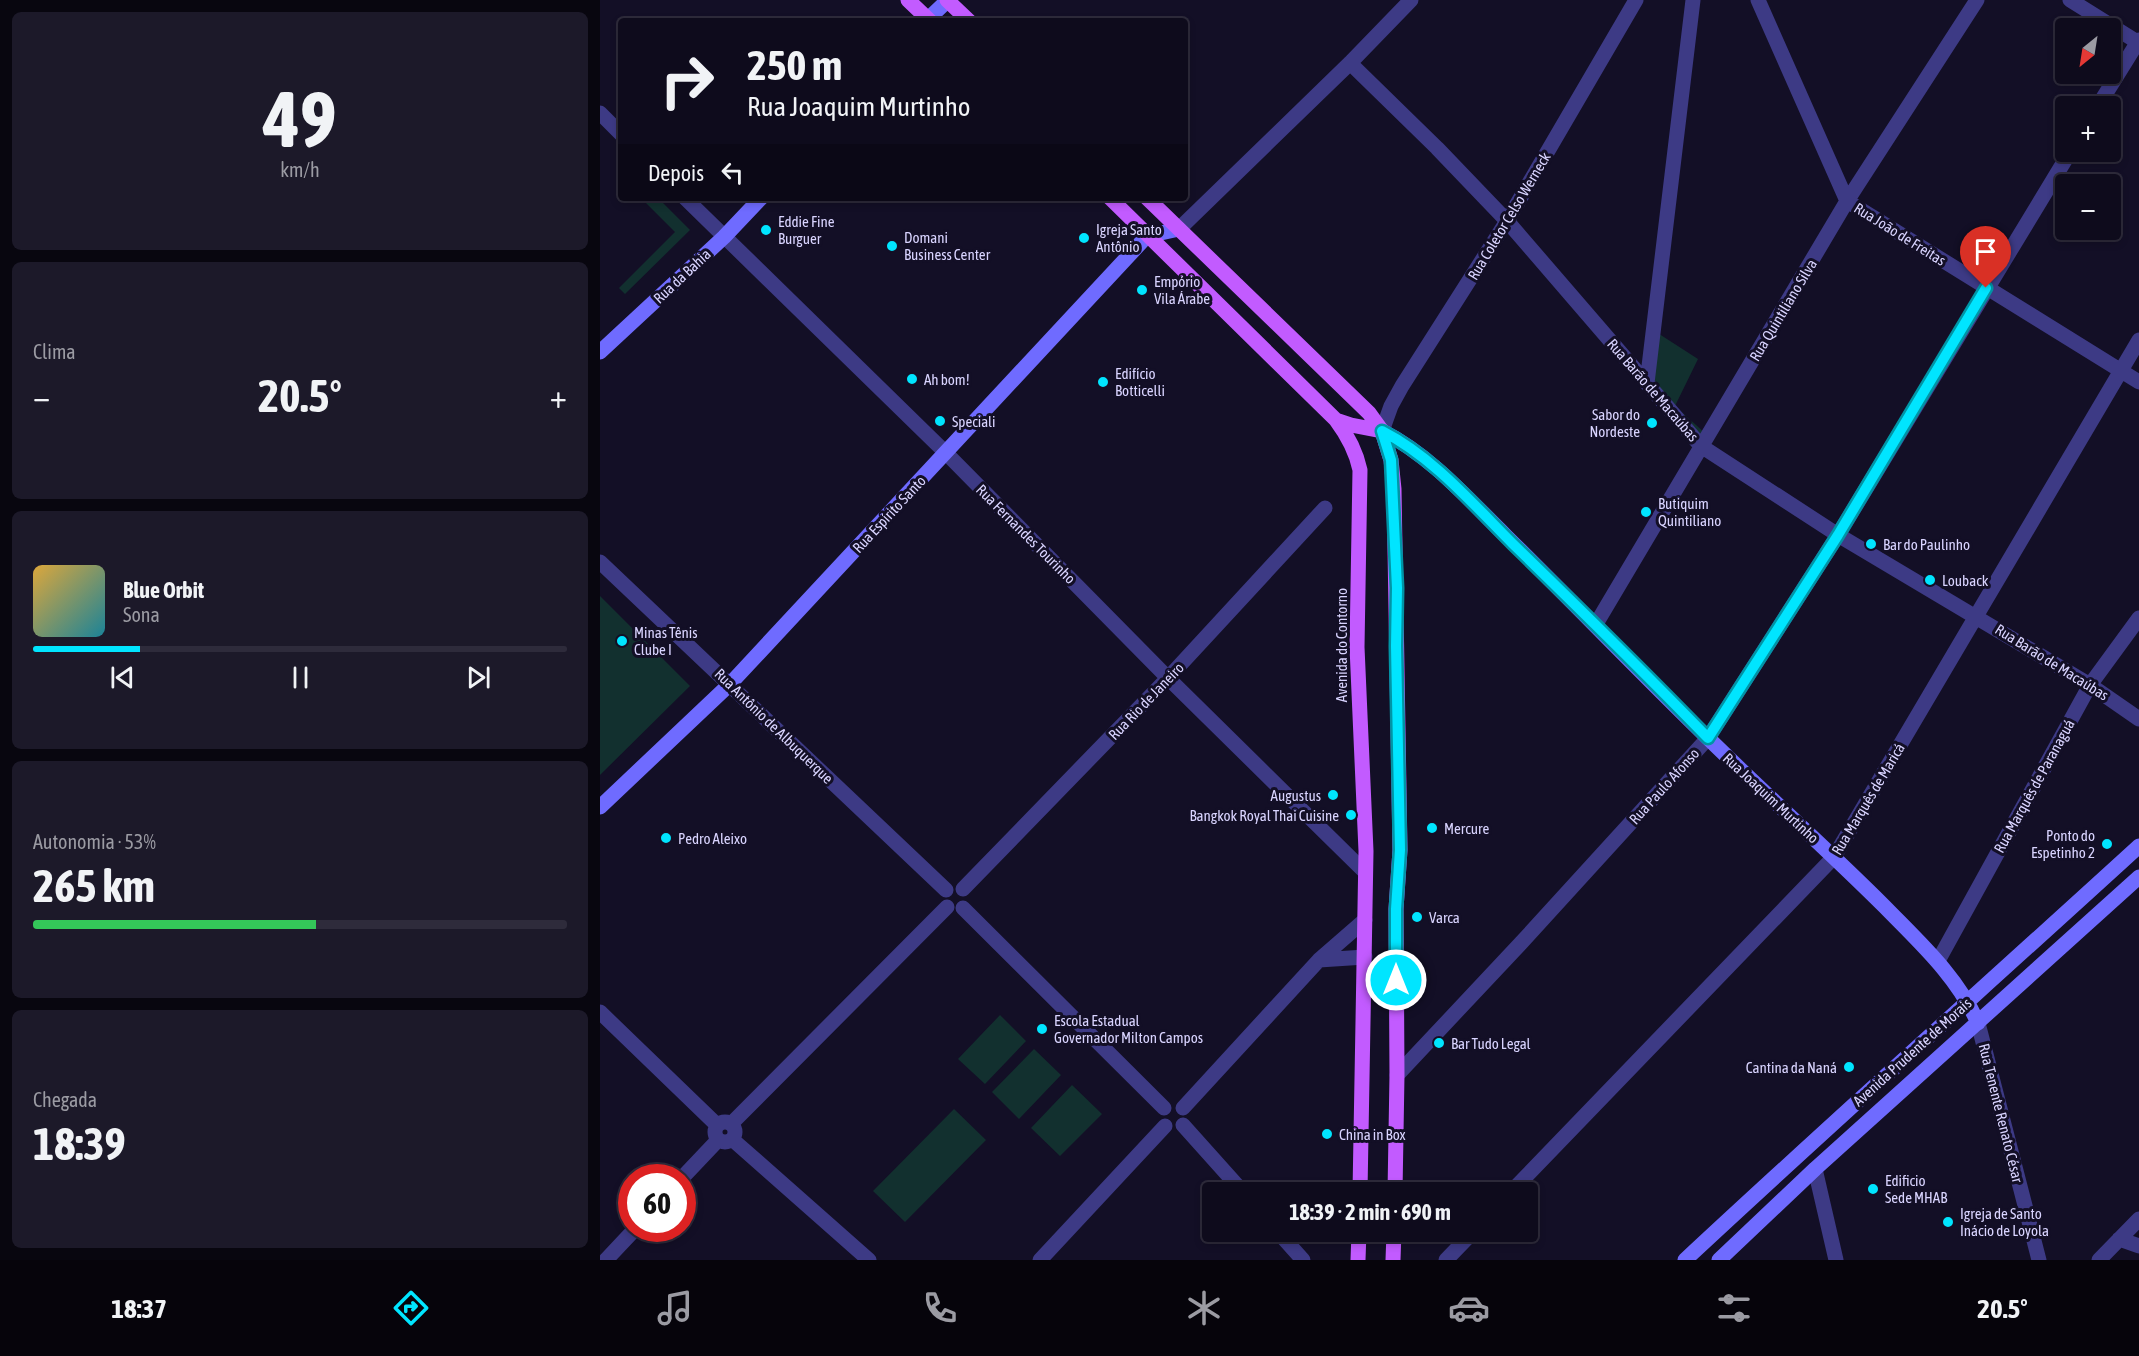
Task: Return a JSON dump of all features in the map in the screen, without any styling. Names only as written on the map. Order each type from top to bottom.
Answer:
[{"type":"main road","points":[[908,0],[926,18]]},
{"type":"main road","points":[[947,0],[966,18]]},
{"type":"main road","name":"Avenida do Contorno","points":[[1113,201],[1336,420],[1357,455],[1360,470],[1358,647],[1365,872],[1360,1182]]},
{"type":"main road","points":[[1150,201],[1369,412],[1382,431],[1391,460],[1397,588],[1400,850],[1396,909],[1395,1182]]},
{"type":"main road","points":[[1336,420],[1382,431]]},
{"type":"main road","points":[[1358,1260],[1359,1242]]},
{"type":"main road","points":[[1394,1242],[1394,1260]]},
{"type":"street","points":[[930,18],[947,0]]},
{"type":"street","points":[[1147,236],[1179,229],[1350,63],[1411,0]]},
{"type":"street","name":"Rua Coletor Celso Werneck","points":[[1382,431],[1391,406],[1402,386],[1507,221],[1636,0]]},
{"type":"street","points":[[1647,383],[1693,0]]},
{"type":"street","name":"Rua João de Freitas","points":[[1758,0],[1847,201],[2139,382]]},
{"type":"street","name":"Rua Quintiliano Silva","points":[[1596,624],[1847,201],[1977,0]]},
{"type":"street","points":[[2070,0],[2139,42],[2104,96]]},
{"type":"street","name":"Rua Barão de Macaúbas","points":[[1350,63],[1437,148],[1507,221],[1701,446],[1838,535],[1976,615],[2090,685],[2139,719]]},
{"type":"street","points":[[600,113],[618,131]]},
{"type":"street","name":"Rua Paulo Afonso","points":[[1397,1075],[1708,738],[1838,535],[2064,162]]},
{"type":"street","name":"Rua Fernandes Tourinho","points":[[689,201],[946,453],[1168,678],[1365,872]]},
{"type":"street","name":"Rua da Bahia","points":[[600,352],[724,237],[757,201]]},
{"type":"street","name":"Rua Espírito Santo","points":[[600,807],[730,684],[1147,236]]},
{"type":"street","name":"Rua Marquês de Maricá","points":[[1521,1182],[1834,857],[2139,340]]},
{"type":"street","name":"Rua Joaquim Murtinho","points":[[1382,431],[1401,441],[1437,469],[1596,624],[1708,738],[1834,857],[1938,961],[1968,1002]]},
{"type":"street","name":"Rua Rio de Janeiro","points":[[963,889],[1168,678],[1325,508]]},
{"type":"street","name":"Rua Antônio de Albuquerque","points":[[600,562],[946,890]]},
{"type":"street","name":"Rua Marquês de Paranaguá","points":[[1938,961],[2090,685],[2139,618]]},
{"type":"street","name":"Avenida Prudente de Morais","points":[[1685,1260],[1806,1146],[2139,846]]},
{"type":"street","name":"Avenida Prudente de Morais","points":[[1719,1260],[1815,1169],[2139,877]]},
{"type":"street","points":[[953,886],[963,889],[967,896],[963,908],[957,911],[947,907],[943,897],[946,890],[953,886]]},
{"type":"street","points":[[695,1164],[947,907]]},
{"type":"street","points":[[963,908],[1164,1108]]},
{"type":"street","points":[[1183,1108],[1319,960],[1365,920]]},
{"type":"street","points":[[1319,960],[1365,957]]},
{"type":"street","name":"Rua Tenente Renato César","points":[[1968,1002],[1978,1023],[2039,1260]]},
{"type":"street","points":[[600,1012],[725,1132],[869,1260]]},
{"type":"street","points":[[1164,1108],[1176,1104],[1183,1108],[1186,1114],[1183,1125]]},
{"type":"street","points":[[1164,1108],[1161,1119],[1166,1126],[1172,1129],[1183,1125]]},
{"type":"street","points":[[1183,1125],[1234,1182]]},
{"type":"street","points":[[1040,1260],[1166,1126]]},
{"type":"street","points":[[1815,1169],[1836,1260]]},
{"type":"street","points":[[2099,1260],[2139,1219]]},
{"type":"street","points":[[2119,1239],[2139,1246]]},
{"type":"street","points":[[606,1260],[623,1242]]},
{"type":"street","points":[[1287,1242],[1303,1260]]},
{"type":"street","points":[[1446,1260],[1463,1242]]},
{"type":"green space","points":[[644,201],[661,201],[690,230],[625,294],[619,288],[675,232]]},
{"type":"green space","points":[[1653,330],[1698,359],[1675,406],[1706,434],[1700,444],[1648,381]]},
{"type":"green space","name":"Minas Tênis Clube I","points":[[600,596],[690,686],[600,775]]},
{"type":"green space","points":[[1000,1015],[1026,1041],[985,1084],[958,1059]]},
{"type":"green space","points":[[1034,1049],[1061,1075],[1019,1119],[992,1092]]},
{"type":"green space","points":[[1072,1085],[1102,1114],[1060,1156],[1031,1128]]},
{"type":"green space","points":[[954,1109],[986,1140],[905,1222],[873,1191]]},
{"type":"place","name":"Eddie Fine Burguer","points":[[766,230]]},
{"type":"place","name":"Igreja Santo Antônio","points":[[1084,238]]},
{"type":"place","name":"Domani Business Center","points":[[892,246]]},
{"type":"place","name":"Empório Vila Árabe","points":[[1142,290]]},
{"type":"place","name":"Ah bom!","points":[[912,379]]},
{"type":"place","name":"Edifício Botticelli","points":[[1103,382]]},
{"type":"place","name":"Speciali","points":[[940,421]]},
{"type":"place","name":"Sabor do Nordeste","points":[[1652,423]]},
{"type":"place","name":"Butiquim Quintiliano","points":[[1646,512]]},
{"type":"place","name":"Bar do Paulinho","points":[[1871,544]]},
{"type":"place","name":"Louback","points":[[1930,580]]},
{"type":"place","name":"Minas Tênis Clube I","points":[[622,641]]},
{"type":"place","name":"Augustus","points":[[1333,795]]},
{"type":"place","name":"Bangkok Royal Thai Cuisine","points":[[1351,815]]},
{"type":"place","name":"Mercure","points":[[1432,828]]},
{"type":"place","name":"Pedro Aleixo","points":[[666,838]]},
{"type":"place","name":"Ponto do Espetinho 2","points":[[2107,844]]},
{"type":"place","name":"Varca","points":[[1417,917]]},
{"type":"place","name":"Escola Estadual Governador Milton Campos","points":[[1042,1029]]},
{"type":"place","name":"Bar Tudo Legal","points":[[1439,1043]]},
{"type":"place","name":"Cantina da Naná","points":[[1849,1067]]},
{"type":"place","name":"China in Box","points":[[1327,1134]]},
{"type":"place","name":"Edificio Sede MHAB","points":[[1873,1189]]},
{"type":"place","name":"Igreja de Santo Inácio de Loyola","points":[[1948,1222]]},
{"type":"route","points":[[1396,980],[1396,909],[1400,850],[1397,588],[1394,489],[1391,460],[1382,431],[1417,452],[1437,469],[1596,624],[1708,738],[1838,535],[1986,288]]}]
